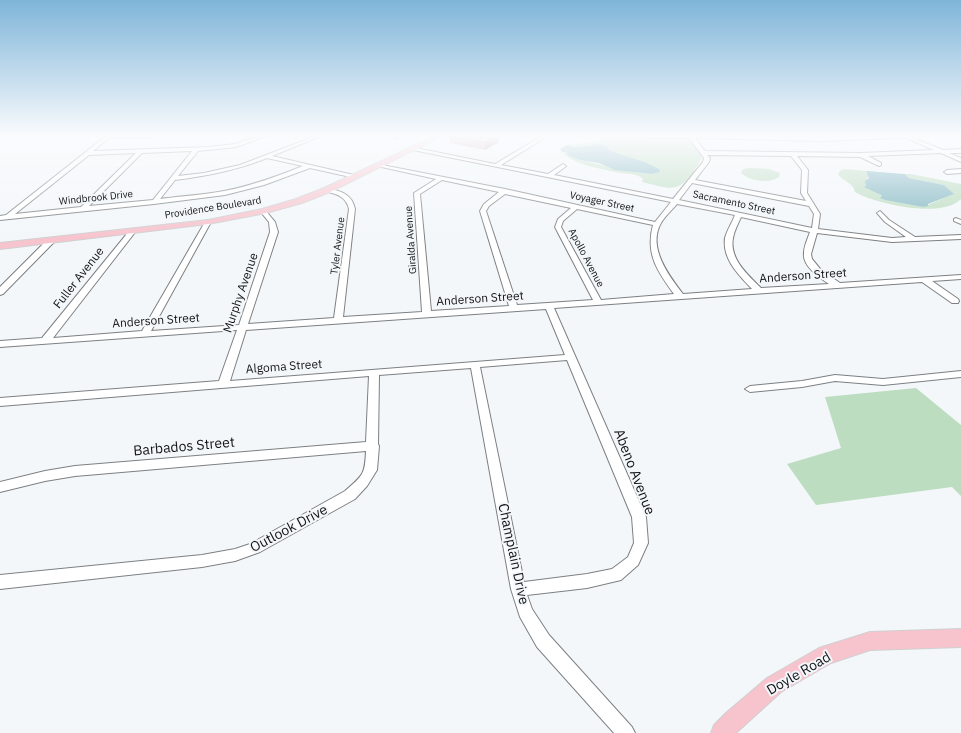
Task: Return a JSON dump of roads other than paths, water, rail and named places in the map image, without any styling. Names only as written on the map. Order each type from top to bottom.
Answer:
[{"type":"main road","name":"Providence Boulevard","points":[[0,246],[208,222],[263,211],[299,201],[327,190],[368,170]]},
{"type":"main road","name":"Doyle Road","points":[[722,733],[733,720],[774,685],[826,655],[870,641],[961,638]]},
{"type":"street","points":[[0,224],[66,170]]},
{"type":"street","points":[[83,209],[122,170]]},
{"type":"street","points":[[154,202],[180,170]]},
{"type":"street","points":[[174,178],[226,170]]},
{"type":"street","name":"Windbrook Drive","points":[[0,218],[235,192],[270,182],[299,170]]},
{"type":"street","points":[[329,170],[355,176]]},
{"type":"street","name":"Voyager Street","points":[[404,170],[657,224]]},
{"type":"street","name":"Sacramento Street","points":[[518,170],[813,230],[873,239],[915,240],[961,237]]},
{"type":"street","points":[[549,176],[557,170]]},
{"type":"street","points":[[680,296],[660,268],[655,255],[652,235],[657,224],[700,170]]},
{"type":"street","points":[[805,170],[804,193],[817,214],[818,221],[813,230],[807,254],[808,259],[812,266],[836,285]]},
{"type":"street","points":[[947,172],[961,171]]},
{"type":"street","name":"Giralda Avenue","points":[[427,314],[417,193],[441,178]]},
{"type":"street","points":[[691,181],[810,204]]},
{"type":"street","name":"Tyler Avenue","points":[[327,190],[342,194],[351,203],[352,209],[338,320]]},
{"type":"street","points":[[505,192],[486,205],[483,212],[514,308]]},
{"type":"street","name":"Apollo Avenue","points":[[576,207],[560,220],[558,227],[598,302]]},
{"type":"street","name":"Murphy Avenue","points":[[223,385],[274,232],[272,222],[263,211]]},
{"type":"street","points":[[880,213],[888,221],[915,240]]},
{"type":"street","points":[[739,214],[728,244],[730,255],[737,267],[759,291]]},
{"type":"street","points":[[145,334],[208,222]]},
{"type":"street","name":"Fuller Avenue","points":[[45,341],[132,230]]},
{"type":"street","points":[[0,292],[52,240]]},
{"type":"street","name":"Anderson Street","points":[[0,344],[961,277]]},
{"type":"street","points":[[923,279],[955,301]]},
{"type":"street","name":"Abeno Avenue","points":[[518,590],[588,581],[616,575],[633,562],[641,543],[639,517],[549,306]]},
{"type":"street","name":"Algoma Street","points":[[0,402],[571,357]]},
{"type":"street","name":"Champlain Drive","points":[[474,365],[518,590],[525,612],[543,641],[626,733]]},
{"type":"street","name":"Outlook Drive","points":[[0,582],[202,561],[235,555],[255,548],[350,496],[363,483],[371,470],[373,446],[374,373]]},
{"type":"street","points":[[750,389],[802,384],[835,378],[883,382],[961,374]]},
{"type":"street","name":"Barbados Street","points":[[0,487],[45,476],[76,471],[373,446]]},
{"type":"water","points":[[617,170],[659,170],[660,172],[652,174]]},
{"type":"water","points":[[866,171],[905,174],[909,178],[944,185],[954,194],[923,207],[885,200],[880,198],[882,196],[881,195],[864,187],[866,186],[865,181],[869,178]]}]
